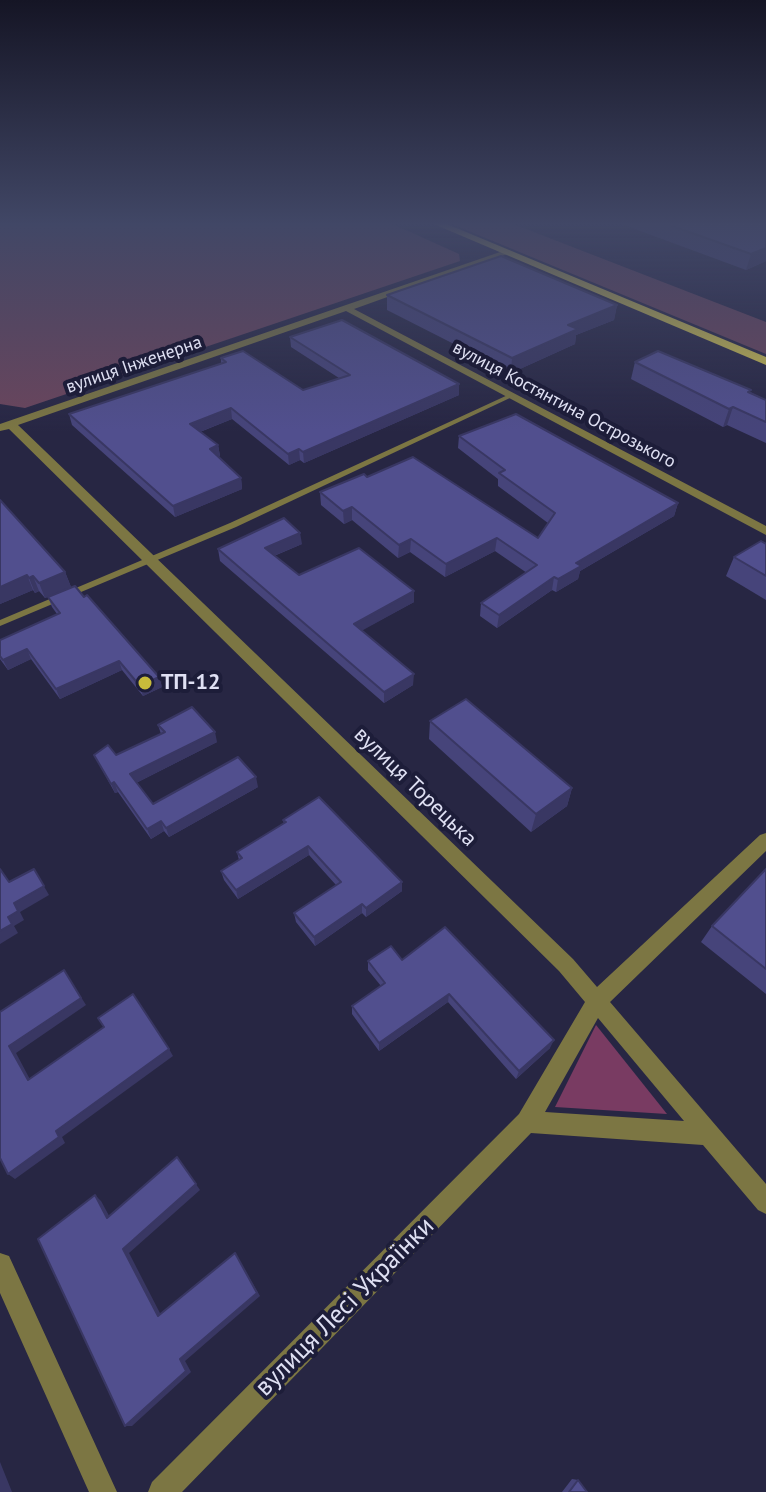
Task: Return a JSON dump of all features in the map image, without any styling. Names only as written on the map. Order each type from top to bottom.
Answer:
[{"type":"main road","points":[[599,292],[766,361]]},
{"type":"street","name":"вулиця Інженерна","points":[[5,427],[394,292]]},
{"type":"street","name":"вулиця Костянтина Острозького","points":[[346,308],[766,531]]},
{"type":"street","name":"вулиця Торецька","points":[[5,427],[151,561],[566,965],[766,1202]]},
{"type":"street","points":[[596,1002],[766,840]]},
{"type":"street","name":"вулиця Лесі Українки","points":[[162,1492],[527,1122],[596,1002]]},
{"type":"street","points":[[527,1122],[707,1134]]},
{"type":"street","points":[[0,1265],[103,1492]]},
{"type":"lane","points":[[0,623],[151,561],[510,396]]},
{"type":"shaded area","points":[[0,292],[369,292],[25,408],[0,404]]},
{"type":"shaded area","points":[[615,292],[688,292],[766,322],[766,354]]},
{"type":"shaded area","points":[[596,1025],[667,1114],[555,1107]]},
{"type":"building","points":[[397,292],[585,292],[617,305],[568,325],[578,329],[512,358],[387,295]]},
{"type":"building","points":[[342,320],[459,384],[303,452],[299,449],[288,454],[231,408],[190,424],[218,445],[210,449],[241,478],[173,506],[69,414],[226,362],[221,358],[243,351],[303,390],[350,375],[290,337]]},
{"type":"building","points":[[658,351],[751,390],[748,392],[766,400],[766,422],[733,407],[729,409],[635,362]]},
{"type":"building","points":[[516,414],[678,503],[576,563],[581,566],[558,579],[554,577],[499,615],[481,603],[537,565],[497,538],[446,564],[411,539],[399,545],[352,507],[343,511],[320,492],[364,474],[367,477],[413,457],[538,538],[555,513],[499,473],[505,470],[459,436]]},
{"type":"building","points":[[0,500],[65,572],[39,583],[33,576],[29,578],[27,575],[0,587]]},
{"type":"building","points":[[284,518],[300,533],[265,548],[299,575],[359,548],[414,591],[354,624],[414,674],[384,692],[218,549]]},
{"type":"building","points":[[761,541],[766,544],[766,576],[734,557]]},
{"type":"building","points":[[75,586],[84,597],[87,595],[159,677],[140,686],[119,661],[56,689],[27,649],[3,660],[0,640],[60,613],[48,597]]},
{"type":"building","points":[[466,699],[572,788],[536,814],[430,721]]},
{"type":"building","points":[[192,707],[215,732],[130,774],[153,804],[238,757],[256,777],[166,828],[161,821],[147,829],[114,782],[111,784],[94,755],[108,745],[116,755],[165,732],[158,725]]},
{"type":"building","points":[[319,797],[402,882],[366,908],[362,904],[314,937],[294,913],[341,882],[308,846],[236,890],[221,871],[242,858],[237,852]]},
{"type":"building","points":[[0,869],[9,882],[34,869],[44,886],[14,903],[18,911],[8,917],[12,924],[0,931]]},
{"type":"building","points":[[766,869],[766,969],[712,926]]},
{"type":"building","points":[[445,927],[554,1040],[519,1071],[449,994],[379,1043],[352,1006],[385,983],[368,961],[391,946],[402,960]]},
{"type":"building","points":[[64,970],[81,998],[9,1046],[28,1080],[104,1027],[98,1018],[133,994],[169,1049],[56,1131],[59,1137],[8,1174],[0,1158],[0,1012]]},
{"type":"building","points":[[177,1157],[196,1184],[123,1249],[158,1316],[235,1253],[257,1293],[180,1359],[186,1371],[125,1426],[38,1239],[95,1195],[107,1218]]},
{"type":"building","points":[[578,1480],[587,1492],[569,1492]]},
{"type":"place","name":"ТП-12","points":[[145,683]]}]
